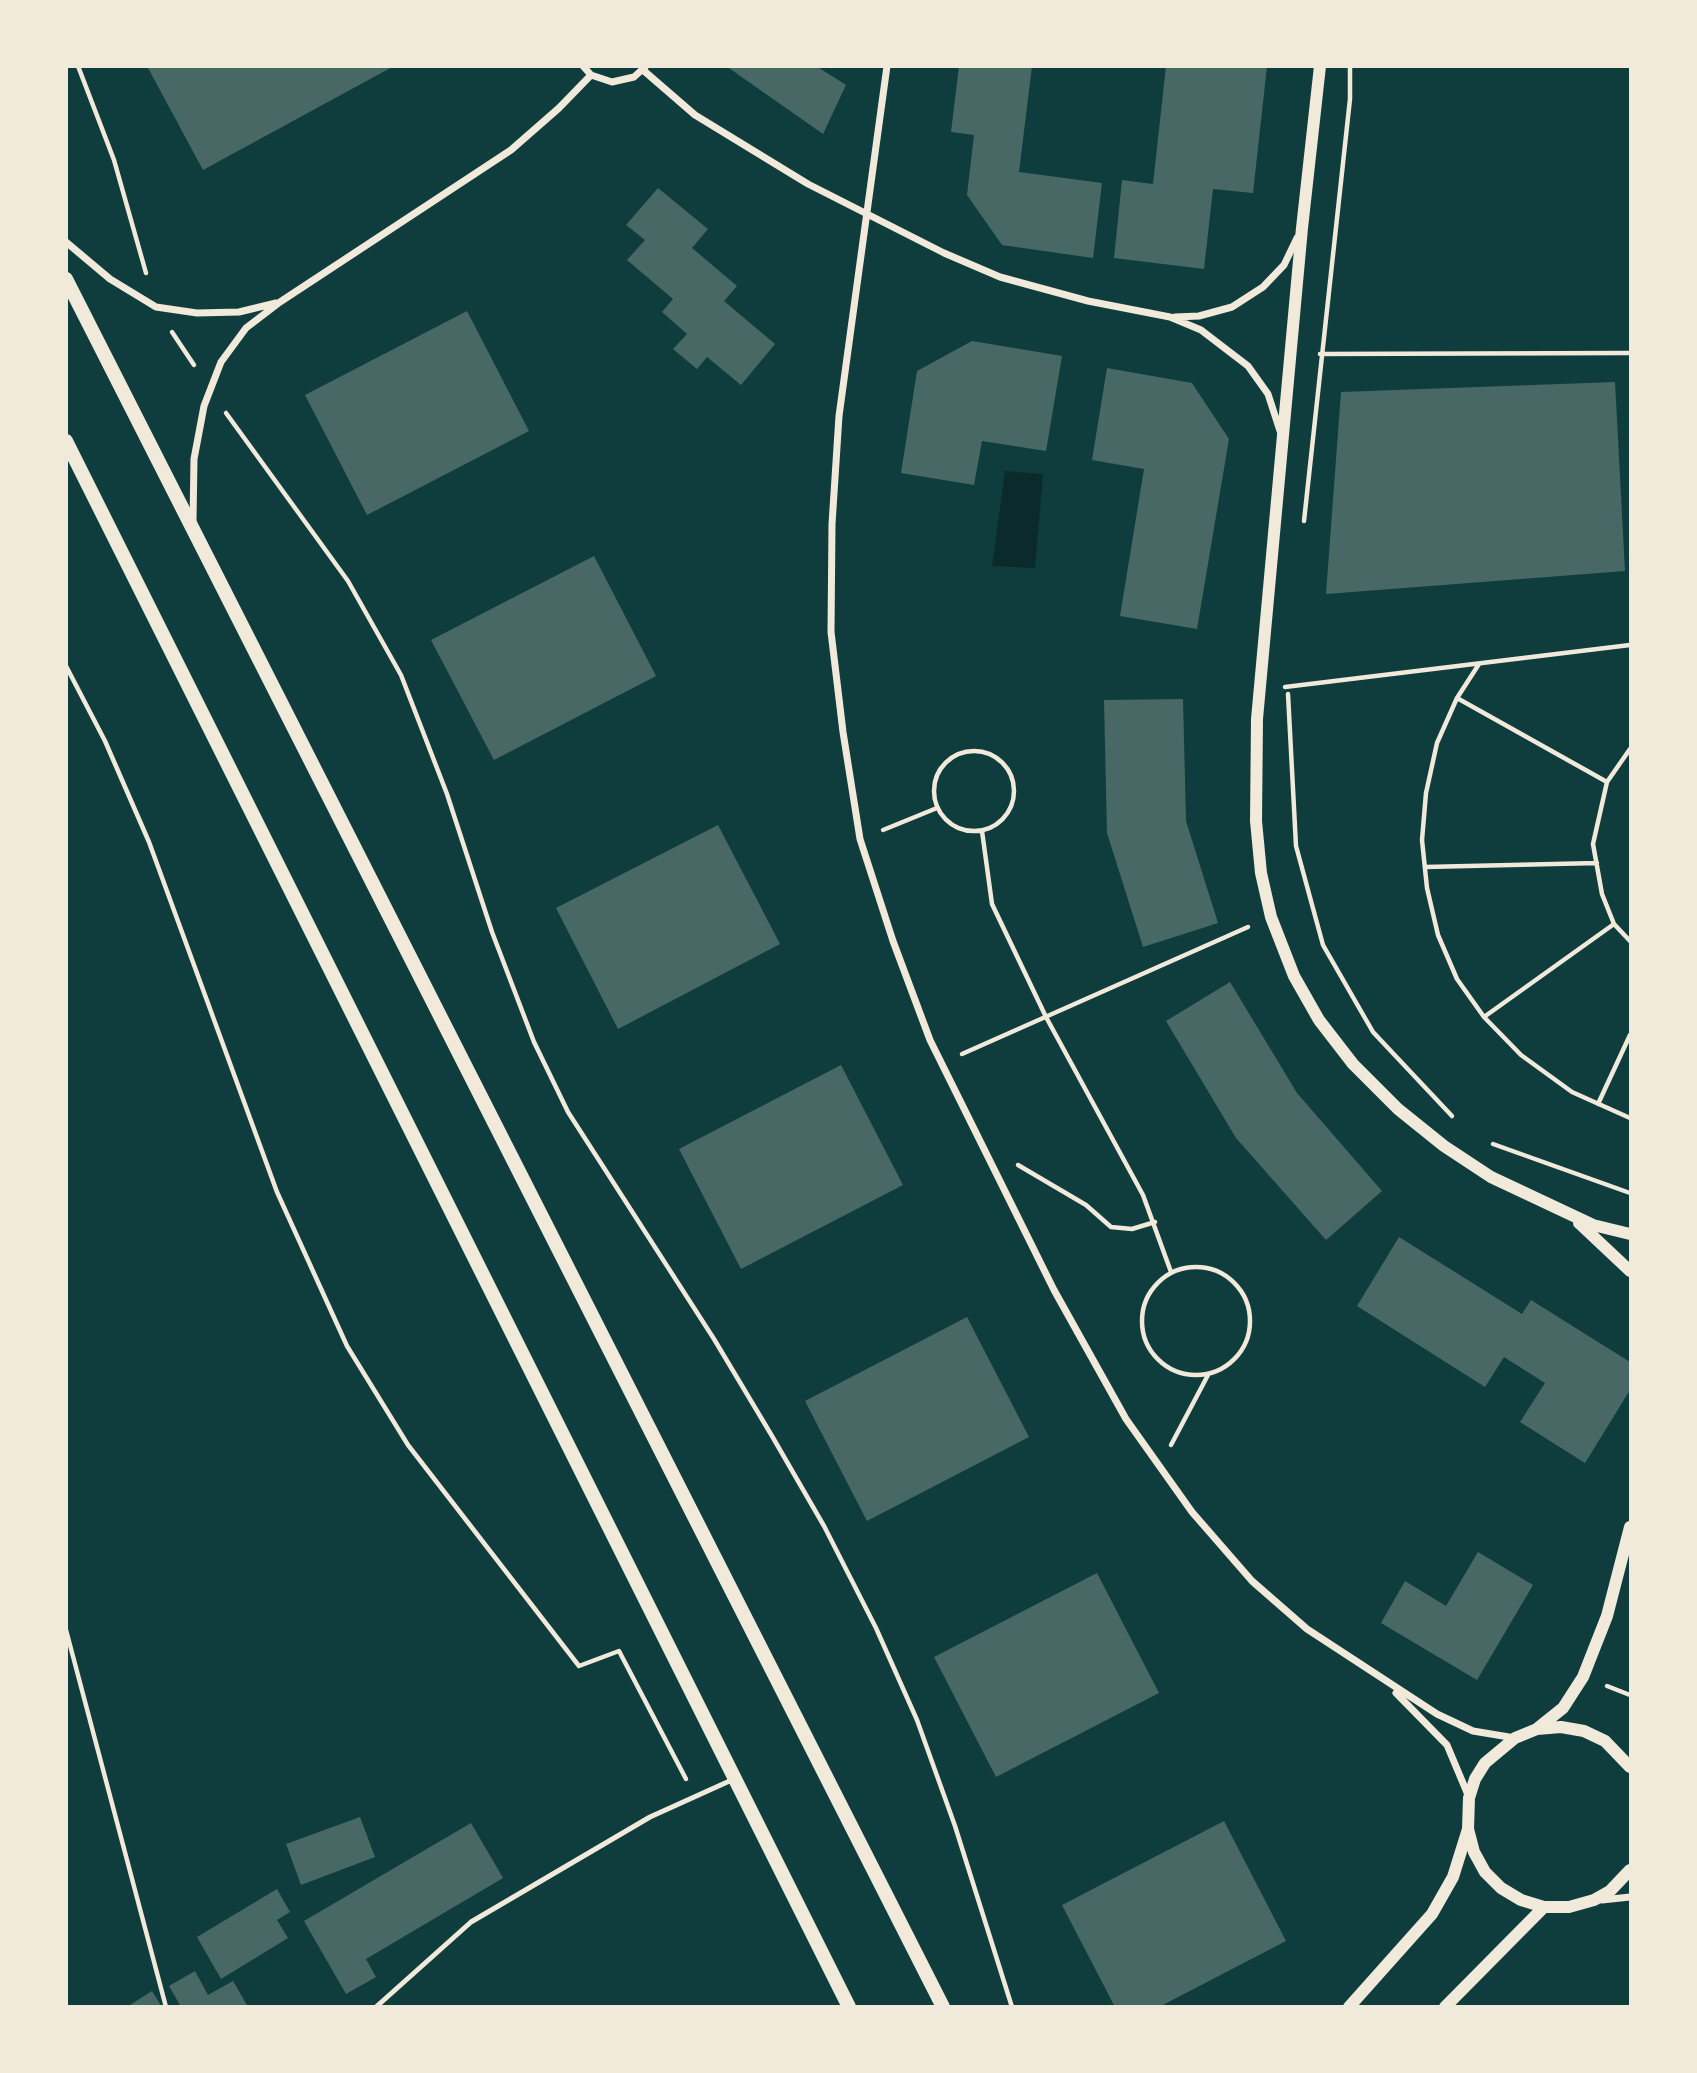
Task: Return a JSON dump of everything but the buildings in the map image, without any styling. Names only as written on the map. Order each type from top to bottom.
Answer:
[{"type":"main road","points":[[66,279],[943,2007]]},
{"type":"main road","points":[[66,441],[849,2007]]},
{"type":"street","points":[[583,66],[591,75],[602,80],[624,81],[644,68],[695,115],[808,184],[944,253],[1000,277],[1088,301],[1170,317],[1201,330],[1248,366],[1268,394],[1283,439]]},
{"type":"street","points":[[887,66],[839,416],[832,524],[831,632],[860,839],[893,941],[942,1063],[1074,1325],[1126,1419],[1192,1512],[1252,1581],[1307,1629],[1437,1714],[1473,1731],[1515,1738]]},
{"type":"street","points":[[1320,66],[1302,228],[1255,769],[1261,873],[1271,917],[1294,976],[1319,1020],[1353,1064],[1398,1109],[1444,1146],[1492,1177],[1593,1225],[1630,1234]]},
{"type":"street","points":[[193,529],[194,459],[204,406],[221,362],[246,328],[280,302],[511,150],[559,108],[591,75]]},
{"type":"street","points":[[1170,317],[1199,316],[1232,307],[1263,287],[1284,265],[1302,228]]},
{"type":"street","points":[[66,242],[110,279],[156,307],[197,313],[239,312],[280,302]]},
{"type":"street","points":[[1568,1214],[1630,1271]]},
{"type":"street","points":[[1349,2007],[1433,1914],[1453,1877],[1468,1829],[1469,1798],[1485,1763],[1515,1738],[1537,1729],[1563,1708],[1583,1677],[1607,1616],[1630,1527]]},
{"type":"street","points":[[1380,1678],[1447,1745],[1469,1798]]},
{"type":"street","points":[[1537,1729],[1561,1727],[1584,1731],[1605,1741],[1630,1767]]},
{"type":"street","points":[[1468,1829],[1474,1852],[1485,1872],[1501,1888],[1521,1900],[1544,1907],[1569,1907],[1594,1900],[1630,1897]]},
{"type":"street","points":[[1594,1900],[1610,1891],[1630,1870]]},
{"type":"street","points":[[1445,2007],[1544,1907]]},
{"type":"lane","points":[[376,2006],[471,1922],[650,1817],[735,1778]]},
{"type":"path","points":[[78,66],[114,160],[156,307],[210,391],[348,580],[401,675],[447,794],[506,970],[534,1042],[568,1112],[753,1403],[824,1526],[876,1628],[917,1720],[951,1815],[1012,2007]]},
{"type":"path","points":[[1304,528],[1350,99],[1350,66]]},
{"type":"path","points":[[1291,354],[1630,353]]},
{"type":"path","points":[[1260,690],[1630,645]]},
{"type":"path","points":[[1479,664],[1457,698],[1437,743],[1426,793],[1422,840],[1438,934],[1457,979],[1484,1017],[1521,1055],[1572,1092],[1630,1118]]},
{"type":"path","points":[[66,666],[105,741],[149,842],[277,1192],[348,1346],[408,1445],[579,1665],[619,1651],[694,1796]]},
{"type":"path","points":[[1289,674],[1287,687],[1296,846],[1323,946],[1374,1032],[1453,1117]]},
{"type":"path","points":[[1457,698],[1607,782]]},
{"type":"path","points":[[1630,749],[1607,782],[1593,844],[1602,894],[1614,923],[1630,942]]},
{"type":"path","points":[[982,751],[1006,766],[1014,793],[1006,816],[982,831],[956,828],[937,808],[934,781],[949,758],[962,752],[982,751]]},
{"type":"path","points":[[860,839],[937,808]]},
{"type":"path","points":[[982,831],[992,904],[1046,1017],[1155,1222],[1171,1272]]},
{"type":"path","points":[[1425,867],[1597,863]]},
{"type":"path","points":[[942,1063],[1271,917]]},
{"type":"path","points":[[1484,1017],[1614,923]]},
{"type":"path","points":[[1597,1104],[1630,1035]]},
{"type":"path","points":[[1483,1141],[1630,1193]]},
{"type":"path","points":[[982,1144],[1086,1205],[1111,1227],[1132,1228],[1155,1222]]},
{"type":"path","points":[[1191,1267],[1209,1268],[1226,1276],[1240,1289],[1248,1306],[1248,1337],[1239,1354],[1225,1367],[1208,1374],[1180,1373],[1163,1364],[1150,1350],[1142,1332],[1145,1300],[1156,1284],[1171,1272],[1191,1267]]},
{"type":"path","points":[[1160,1467],[1208,1374]]},
{"type":"path","points":[[66,1630],[166,2007]]},
{"type":"water","points":[[1005,471],[1043,474],[1035,568],[992,566]]}]
